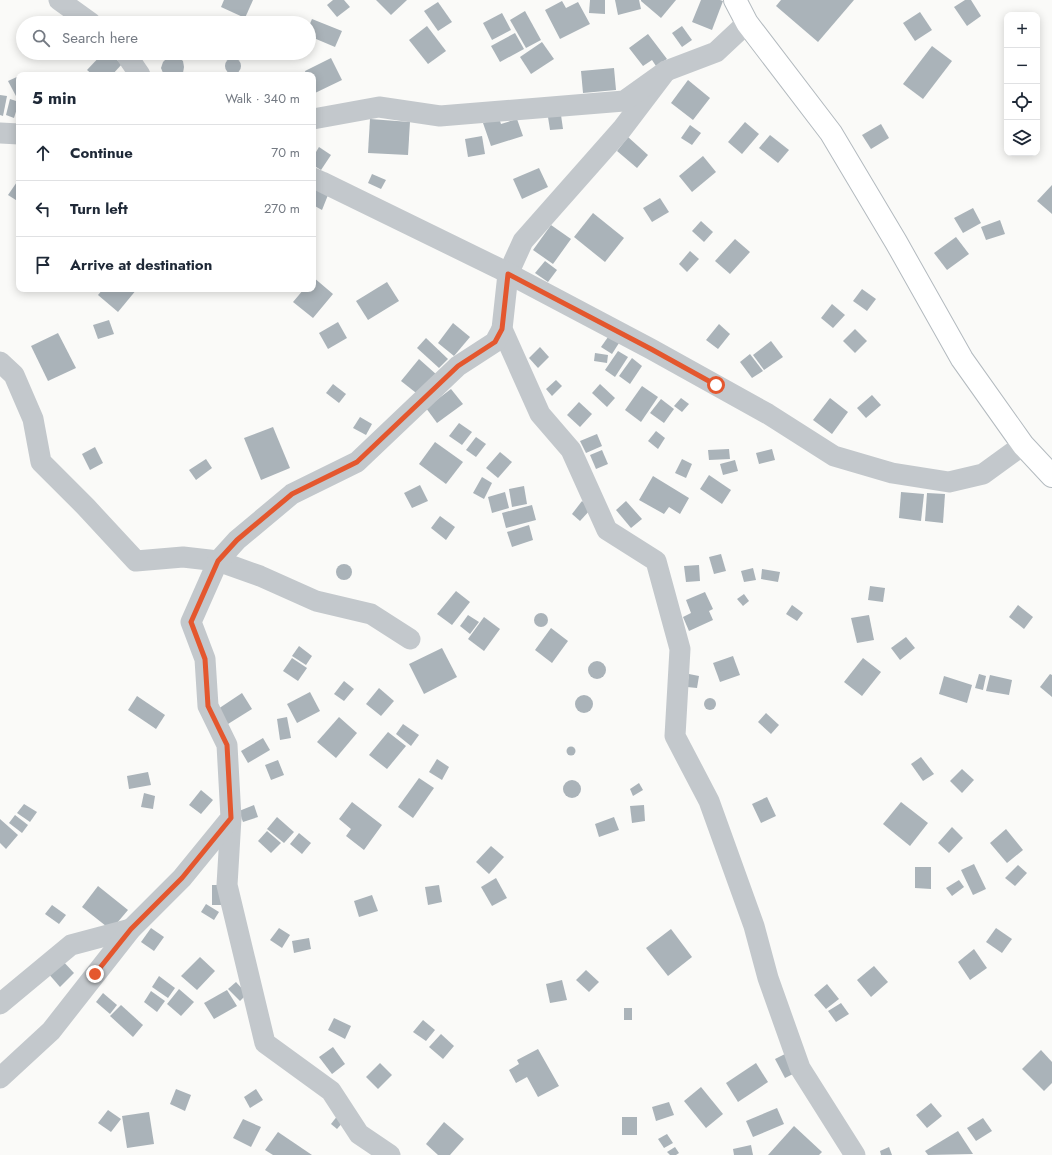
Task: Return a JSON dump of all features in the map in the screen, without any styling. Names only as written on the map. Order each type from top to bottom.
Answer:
[{"type":"street","points":[[59,0],[81,16]]},
{"type":"street","points":[[736,0],[747,23],[831,133],[896,242],[962,360],[1023,445],[1052,476]]},
{"type":"street","points":[[316,118],[379,107],[440,116],[624,101],[666,72],[716,52],[747,23]]},
{"type":"street","points":[[130,60],[138,72]]},
{"type":"street","points":[[390,1155],[359,1134],[331,1091],[265,1043],[227,885],[231,818],[227,745],[208,706],[205,659],[191,622],[218,561],[237,540],[292,494],[357,462],[458,366],[495,342],[502,329],[508,274],[523,241],[622,129],[666,72]]},
{"type":"street","points":[[0,133],[16,134]]},
{"type":"street","points":[[316,179],[508,274],[651,349],[768,414],[834,456],[892,473],[949,482],[984,474],[1023,445]]},
{"type":"street","points":[[502,329],[540,414],[571,450],[607,530],[656,561],[680,649],[676,736],[709,801],[754,926],[768,978],[800,1068],[855,1155]]},
{"type":"street","points":[[0,362],[14,375],[33,420],[41,462],[136,561],[183,557],[218,561],[260,576],[316,601],[371,614],[410,639]]},
{"type":"street","points":[[0,1078],[51,1031],[131,929],[182,878],[231,818]]},
{"type":"street","points":[[0,1004],[71,945],[131,929]]},
{"type":"building","points":[[224,0],[253,0],[246,16],[241,16],[221,7]]},
{"type":"building","points":[[333,0],[344,0],[350,7],[337,17],[327,5]]},
{"type":"building","points":[[376,0],[407,0],[391,15]]},
{"type":"building","points":[[590,0],[605,0],[605,14],[589,13]]},
{"type":"building","points":[[615,0],[639,0],[641,9],[618,15]]},
{"type":"building","points":[[641,0],[676,0],[661,18]]},
{"type":"building","points":[[701,0],[723,1],[712,30],[692,22]]},
{"type":"building","points":[[781,0],[854,0],[818,42],[776,6]]},
{"type":"building","points":[[965,0],[971,0],[981,16],[967,26],[954,7]]},
{"type":"building","points":[[562,1],[566,8],[578,2],[590,24],[560,39],[545,10]]},
{"type":"building","points":[[438,2],[452,22],[438,31],[424,11]]},
{"type":"building","points":[[525,11],[541,40],[526,48],[510,20]]},
{"type":"building","points":[[920,12],[932,30],[915,41],[903,23]]},
{"type":"building","points":[[502,13],[511,30],[492,40],[483,23]]},
{"type":"building","points":[[316,21],[342,31],[335,47],[316,39]]},
{"type":"building","points":[[427,26],[446,51],[428,64],[409,40]]},
{"type":"building","points":[[682,26],[692,40],[682,47],[672,33]]},
{"type":"building","points":[[515,33],[524,49],[500,62],[491,46]]},
{"type":"building","points":[[648,34],[667,59],[656,66],[652,60],[643,66],[629,48]]},
{"type":"building","points":[[542,42],[554,59],[531,74],[520,57]]},
{"type":"building","points":[[932,46],[952,61],[923,99],[903,84]]},
{"type":"building","points":[[331,58],[342,80],[316,93],[316,72],[305,71]]},
{"type":"building","points":[[96,60],[117,60],[122,64],[115,72],[89,72],[87,70]]},
{"type":"building","points":[[165,60],[182,60],[184,67],[183,72],[163,72],[161,68]]},
{"type":"building","points":[[229,60],[237,60],[240,63],[240,69],[237,72],[229,72],[225,66]]},
{"type":"building","points":[[614,68],[616,90],[583,93],[581,71]]},
{"type":"building","points":[[16,77],[16,96],[8,81]]},
{"type":"building","points":[[688,80],[710,98],[693,120],[671,103]]},
{"type":"building","points":[[0,95],[7,96],[3,116],[0,115]]},
{"type":"building","points":[[10,99],[16,101],[16,112],[14,118],[6,115]]},
{"type":"building","points":[[561,115],[563,129],[550,130],[548,117]]},
{"type":"building","points":[[499,118],[501,124],[517,119],[523,136],[491,146],[483,123]]},
{"type":"building","points":[[370,119],[410,122],[408,155],[368,153]]},
{"type":"building","points":[[745,122],[759,134],[742,154],[728,142]]},
{"type":"building","points":[[881,124],[889,138],[871,149],[862,135]]},
{"type":"building","points":[[690,125],[701,133],[692,145],[681,138]]},
{"type":"building","points":[[770,135],[789,150],[778,163],[759,148]]},
{"type":"building","points":[[482,136],[485,154],[468,157],[465,139]]},
{"type":"building","points":[[628,137],[648,155],[637,168],[617,151]]},
{"type":"building","points":[[319,147],[331,155],[321,170],[316,167],[316,152]]},
{"type":"building","points":[[703,156],[716,172],[692,192],[679,176]]},
{"type":"building","points":[[539,168],[548,187],[522,199],[513,179]]},
{"type":"building","points":[[372,174],[386,180],[381,189],[368,183]]},
{"type":"building","points":[[16,183],[16,200],[8,195]]},
{"type":"building","points":[[1052,185],[1052,214],[1037,201]]},
{"type":"building","points":[[316,188],[330,190],[322,210],[316,207]]},
{"type":"building","points":[[660,198],[669,212],[652,222],[643,208]]},
{"type":"building","points":[[973,208],[981,223],[963,233],[954,218]]},
{"type":"building","points":[[593,213],[624,238],[605,262],[574,237]]},
{"type":"building","points":[[1000,220],[1005,234],[986,240],[981,227]]},
{"type":"building","points":[[701,221],[713,232],[704,242],[692,231]]},
{"type":"building","points":[[551,225],[571,239],[553,264],[533,250]]},
{"type":"building","points":[[956,237],[969,254],[947,270],[934,253]]},
{"type":"building","points":[[735,239],[750,252],[730,274],[715,261]]},
{"type":"building","points":[[690,251],[699,259],[687,272],[679,264]]},
{"type":"building","points":[[545,261],[557,270],[548,282],[535,273]]},
{"type":"building","points":[[316,280],[333,294],[313,318],[293,302],[301,292],[316,292]]},
{"type":"building","points":[[387,282],[399,301],[368,320],[356,301]]},
{"type":"building","points":[[862,289],[876,299],[867,311],[853,301]]},
{"type":"building","points":[[100,292],[135,292],[118,312],[98,295]]},
{"type":"building","points":[[832,304],[845,315],[833,328],[821,318]]},
{"type":"building","points":[[109,320],[114,334],[98,339],[93,325]]},
{"type":"building","points":[[338,322],[347,338],[328,349],[319,333]]},
{"type":"building","points":[[453,323],[470,337],[454,356],[438,343]]},
{"type":"building","points":[[719,324],[730,334],[718,349],[706,340]]},
{"type":"building","points":[[855,329],[867,341],[855,353],[843,341]]},
{"type":"building","points":[[58,333],[76,368],[48,381],[31,346]]},
{"type":"building","points":[[608,337],[619,343],[612,354],[601,347]]},
{"type":"building","points":[[426,338],[448,359],[439,368],[417,348]]},
{"type":"building","points":[[771,341],[783,357],[764,370],[753,355]]},
{"type":"building","points":[[540,347],[549,357],[538,368],[529,358]]},
{"type":"building","points":[[618,351],[628,357],[615,377],[605,370]]},
{"type":"building","points":[[595,353],[608,355],[607,363],[594,361]]},
{"type":"building","points":[[750,354],[763,371],[752,378],[740,362]]},
{"type":"building","points":[[632,358],[642,366],[630,384],[619,376]]},
{"type":"building","points":[[419,359],[437,375],[420,396],[401,381]]},
{"type":"building","points":[[556,380],[562,386],[552,396],[546,389]]},
{"type":"building","points":[[333,384],[346,394],[339,403],[326,393]]},
{"type":"building","points":[[600,384],[615,398],[607,407],[592,393]]},
{"type":"building","points":[[642,386],[658,397],[641,422],[625,410]]},
{"type":"building","points":[[451,389],[463,404],[437,423],[426,408]]},
{"type":"building","points":[[872,395],[881,405],[866,418],[857,408]]},
{"type":"building","points":[[681,398],[689,404],[682,412],[674,406]]},
{"type":"building","points":[[830,398],[848,412],[832,434],[813,420]]},
{"type":"building","points":[[661,399],[674,409],[664,423],[650,413]]},
{"type":"building","points":[[579,402],[592,414],[580,427],[567,415]]},
{"type":"building","points":[[360,417],[372,424],[366,435],[353,428]]},
{"type":"building","points":[[459,423],[472,432],[462,445],[449,436]]},
{"type":"building","points":[[273,427],[290,468],[261,480],[244,438]]},
{"type":"building","points":[[656,431],[665,438],[658,449],[648,441]]},
{"type":"building","points":[[597,434],[602,446],[586,453],[580,441]]},
{"type":"building","points":[[476,437],[486,444],[476,457],[466,450]]},
{"type":"building","points":[[435,442],[463,462],[446,484],[419,464]]},
{"type":"building","points":[[95,447],[103,463],[90,470],[82,454]]},
{"type":"building","points":[[729,449],[730,459],[709,460],[708,450]]},
{"type":"building","points":[[772,449],[775,460],[759,464],[756,453]]},
{"type":"building","points":[[602,450],[608,464],[596,469],[590,455]]},
{"type":"building","points":[[500,452],[512,462],[498,478],[486,468]]},
{"type":"building","points":[[206,459],[212,468],[196,480],[189,470]]},
{"type":"building","points":[[682,459],[692,464],[686,478],[675,473]]},
{"type":"building","points":[[735,460],[738,471],[723,475],[720,464]]},
{"type":"building","points":[[709,475],[731,490],[722,504],[700,489]]},
{"type":"building","points":[[653,476],[689,498],[680,514],[669,507],[664,514],[639,500]]},
{"type":"building","points":[[482,477],[492,483],[484,499],[473,493]]},
{"type":"building","points":[[420,485],[428,501],[412,508],[404,493]]},
{"type":"building","points":[[524,486],[527,504],[512,507],[509,489]]},
{"type":"building","points":[[505,492],[509,508],[492,513],[488,497]]},
{"type":"building","points":[[901,492],[924,494],[921,521],[899,518]]},
{"type":"building","points":[[927,493],[945,494],[943,523],[925,521]]},
{"type":"building","points":[[582,501],[591,509],[580,521],[572,514]]},
{"type":"building","points":[[626,501],[642,519],[631,528],[616,510]]},
{"type":"building","points":[[532,505],[536,520],[506,528],[502,513]]},
{"type":"building","points":[[440,516],[455,527],[446,540],[431,528]]},
{"type":"building","points":[[529,525],[533,540],[512,547],[507,532]]},
{"type":"building","points":[[721,554],[726,571],[714,574],[709,557]]},
{"type":"building","points":[[344,564],[350,566],[352,572],[350,578],[344,580],[338,578],[336,572],[338,566]]},
{"type":"building","points":[[699,565],[700,581],[686,582],[684,566]]},
{"type":"building","points":[[753,568],[756,580],[744,582],[741,571]]},
{"type":"building","points":[[762,569],[780,572],[778,582],[761,579]]},
{"type":"building","points":[[870,586],[885,588],[883,602],[868,600]]},
{"type":"building","points":[[456,591],[470,602],[452,625],[437,614]]},
{"type":"building","points":[[705,592],[713,609],[709,611],[713,620],[689,631],[683,617],[691,613],[686,600]]},
{"type":"building","points":[[744,594],[749,601],[743,606],[737,599]]},
{"type":"building","points":[[792,605],[803,613],[797,621],[786,614]]},
{"type":"building","points":[[1018,605],[1033,617],[1024,629],[1009,617]]},
{"type":"building","points":[[541,613],[546,615],[548,620],[546,625],[541,627],[536,625],[534,620],[536,615]]},
{"type":"building","points":[[468,615],[479,622],[470,634],[460,626]]},
{"type":"building","points":[[869,615],[874,640],[857,643],[851,618]]},
{"type":"building","points":[[484,617],[500,629],[484,651],[468,639]]},
{"type":"building","points":[[551,628],[568,641],[552,663],[535,650]]},
{"type":"building","points":[[906,637],[915,648],[900,660],[891,648]]},
{"type":"building","points":[[299,646],[312,656],[306,665],[292,656]]},
{"type":"building","points":[[442,648],[457,677],[424,694],[409,664]]},
{"type":"building","points":[[733,656],[740,675],[720,682],[713,663]]},
{"type":"building","points":[[292,658],[307,668],[298,681],[283,671]]},
{"type":"building","points":[[863,658],[881,672],[862,696],[844,682]]},
{"type":"building","points":[[597,661],[603,664],[606,670],[603,676],[597,679],[591,676],[588,670],[591,664]]},
{"type":"building","points":[[689,674],[699,676],[697,688],[687,687]]},
{"type":"building","points":[[979,674],[986,676],[983,690],[975,688]]},
{"type":"building","points":[[1050,674],[1052,675],[1052,697],[1040,687]]},
{"type":"building","points":[[990,675],[1012,680],[1009,695],[986,691]]},
{"type":"building","points":[[944,676],[972,685],[967,703],[939,694]]},
{"type":"building","points":[[344,681],[354,689],[344,701],[334,694]]},
{"type":"building","points":[[379,688],[394,701],[381,716],[366,704]]},
{"type":"building","points":[[310,692],[320,711],[297,723],[287,704]]},
{"type":"building","points":[[242,693],[252,709],[228,724],[218,709]]},
{"type":"building","points":[[584,695],[590,698],[593,704],[590,710],[584,713],[578,710],[575,704],[578,698]]},
{"type":"building","points":[[137,696],[165,715],[156,729],[128,710]]},
{"type":"building","points":[[708,698],[712,698],[716,704],[712,710],[708,710],[704,706],[704,702]]},
{"type":"building","points":[[766,713],[779,725],[771,734],[758,722]]},
{"type":"building","points":[[287,717],[291,738],[280,740],[277,719]]},
{"type":"building","points":[[339,717],[357,733],[336,758],[317,742]]},
{"type":"building","points":[[403,724],[419,735],[411,746],[396,734]]},
{"type":"building","points":[[388,732],[406,746],[387,769],[369,755]]},
{"type":"building","points":[[263,738],[270,750],[248,763],[241,751]]},
{"type":"building","points":[[569,747],[573,747],[575,751],[573,755],[569,755],[567,753],[567,749]]},
{"type":"building","points":[[921,757],[934,774],[923,781],[911,764]]},
{"type":"building","points":[[437,759],[449,767],[442,780],[429,772]]},
{"type":"building","points":[[278,760],[284,775],[271,780],[265,765]]},
{"type":"building","points":[[962,769],[974,780],[962,793],[950,781]]},
{"type":"building","points":[[148,772],[151,785],[129,789],[127,776]]},
{"type":"building","points":[[419,778],[434,788],[413,818],[398,807]]},
{"type":"building","points":[[572,780],[578,783],[581,789],[578,795],[572,798],[566,795],[563,789],[566,783]]},
{"type":"building","points":[[639,783],[643,790],[633,796],[630,789]]},
{"type":"building","points":[[201,790],[213,800],[201,814],[189,805]]},
{"type":"building","points":[[144,793],[155,796],[153,809],[141,807]]},
{"type":"building","points":[[767,797],[776,816],[761,823],[752,804]]},
{"type":"building","points":[[352,802],[382,825],[364,850],[346,836],[351,829],[339,819]]},
{"type":"building","points":[[901,802],[928,823],[910,846],[883,824]]},
{"type":"building","points":[[24,804],[37,812],[30,822],[17,813]]},
{"type":"building","points":[[254,805],[258,817],[243,822],[239,811]]},
{"type":"building","points":[[644,805],[645,821],[632,823],[630,806]]},
{"type":"building","points":[[15,815],[28,825],[22,833],[9,823]]},
{"type":"building","points":[[277,817],[294,832],[284,843],[267,829]]},
{"type":"building","points":[[614,817],[619,830],[599,837],[595,824]]},
{"type":"building","points":[[0,819],[18,835],[6,849],[0,843]]},
{"type":"building","points":[[952,827],[963,838],[949,853],[938,843]]},
{"type":"building","points":[[1006,829],[1023,850],[1007,863],[990,843]]},
{"type":"building","points":[[267,831],[281,843],[271,853],[258,841]]},
{"type":"building","points":[[299,833],[311,843],[302,854],[290,844]]},
{"type":"building","points":[[491,846],[504,857],[489,874],[476,862]]},
{"type":"building","points":[[974,864],[986,889],[973,895],[961,870]]},
{"type":"building","points":[[1018,865],[1027,873],[1015,886],[1005,878]]},
{"type":"building","points":[[915,867],[931,867],[931,889],[915,888]]},
{"type":"building","points":[[496,878],[507,898],[492,906],[481,887]]},
{"type":"building","points":[[959,880],[964,887],[952,896],[946,888]]},
{"type":"building","points":[[212,885],[224,885],[224,905],[212,905]]},
{"type":"building","points":[[439,885],[442,902],[428,905],[425,887]]},
{"type":"building","points":[[98,886],[128,910],[111,930],[82,907]]},
{"type":"building","points":[[372,895],[378,911],[359,917],[354,901]]},
{"type":"building","points":[[206,904],[219,912],[214,920],[201,912]]},
{"type":"building","points":[[52,905],[66,915],[59,924],[45,914]]},
{"type":"building","points":[[151,928],[164,937],[154,951],[141,942]]},
{"type":"building","points":[[279,928],[290,935],[282,948],[270,940]]},
{"type":"building","points":[[996,928],[1012,939],[1002,953],[986,942]]},
{"type":"building","points":[[671,929],[692,957],[668,976],[646,948]]},
{"type":"building","points":[[309,938],[311,949],[294,953],[292,941]]},
{"type":"building","points":[[974,949],[987,968],[970,980],[958,962]]},
{"type":"building","points":[[200,957],[215,971],[197,990],[181,976]]},
{"type":"building","points":[[61,959],[74,973],[60,987],[47,972]]},
{"type":"building","points":[[874,966],[888,982],[871,997],[857,980]]},
{"type":"building","points":[[586,970],[599,982],[589,992],[576,980]]},
{"type":"building","points":[[159,976],[175,988],[168,998],[152,987]]},
{"type":"building","points":[[562,980],[567,1000],[550,1003],[546,984]]},
{"type":"building","points":[[236,982],[247,994],[240,1001],[228,989]]},
{"type":"building","points":[[827,984],[839,999],[826,1009],[814,995]]},
{"type":"building","points":[[179,989],[194,1002],[181,1016],[167,1004]]},
{"type":"building","points":[[227,990],[237,1006],[214,1019],[204,1003]]},
{"type":"building","points":[[151,991],[165,1001],[157,1012],[144,1002]]},
{"type":"building","points":[[103,993],[117,1005],[110,1014],[96,1002]]},
{"type":"building","points":[[841,1003],[849,1014],[836,1022],[828,1011]]},
{"type":"building","points":[[121,1005],[143,1025],[133,1037],[110,1016]]},
{"type":"building","points":[[624,1008],[632,1008],[632,1020],[624,1020]]},
{"type":"building","points":[[334,1018],[351,1026],[345,1039],[328,1030]]},
{"type":"building","points":[[423,1020],[435,1030],[426,1041],[413,1032]]},
{"type":"building","points":[[441,1034],[454,1046],[443,1059],[429,1047]]},
{"type":"building","points":[[333,1047],[345,1064],[332,1074],[319,1057]]},
{"type":"building","points":[[538,1049],[559,1086],[538,1097],[527,1077],[516,1083],[509,1070],[519,1064],[517,1060]]},
{"type":"building","points":[[1041,1050],[1052,1062],[1052,1083],[1044,1091],[1022,1069]]},
{"type":"building","points":[[787,1053],[797,1072],[785,1078],[775,1059]]},
{"type":"building","points":[[380,1063],[392,1075],[378,1089],[366,1077]]},
{"type":"building","points":[[756,1063],[768,1082],[738,1102],[726,1083]]},
{"type":"building","points":[[701,1087],[723,1114],[706,1128],[684,1101]]},
{"type":"building","points":[[176,1089],[191,1095],[185,1111],[170,1104]]},
{"type":"building","points":[[256,1089],[263,1100],[250,1108],[244,1097]]},
{"type":"building","points":[[669,1102],[674,1115],[656,1121],[652,1107]]},
{"type":"building","points":[[931,1103],[942,1116],[927,1128],[916,1115]]},
{"type":"building","points":[[777,1108],[784,1124],[753,1137],[746,1121]]},
{"type":"building","points":[[108,1110],[121,1119],[111,1132],[98,1123]]},
{"type":"building","points":[[149,1112],[154,1144],[127,1148],[122,1116]]},
{"type":"building","points":[[338,1115],[344,1121],[337,1129],[331,1124]]},
{"type":"building","points":[[622,1117],[637,1117],[637,1135],[622,1135]]},
{"type":"building","points":[[983,1118],[992,1131],[976,1141],[967,1128]]},
{"type":"building","points":[[243,1119],[261,1127],[251,1147],[233,1138]]},
{"type":"building","points":[[444,1122],[464,1139],[450,1155],[438,1155],[426,1144]]},
{"type":"building","points":[[794,1126],[822,1152],[819,1155],[768,1155]]},
{"type":"building","points":[[958,1131],[973,1154],[928,1155],[925,1151]]},
{"type":"building","points":[[278,1132],[312,1155],[273,1155],[265,1150]]},
{"type":"building","points":[[667,1134],[673,1143],[664,1148],[658,1139]]},
{"type":"building","points":[[751,1145],[753,1155],[734,1155],[733,1149]]},
{"type":"building","points":[[675,1147],[679,1153],[676,1155],[670,1155],[667,1152]]},
{"type":"building","points":[[889,1147],[892,1155],[881,1155],[880,1151]]},
{"type":"route","points":[[95,974],[131,929],[182,878],[231,818],[227,745],[208,706],[205,659],[191,622],[218,561],[237,540],[292,494],[357,462],[458,366],[495,342],[502,329],[508,274],[716,385]]}]
